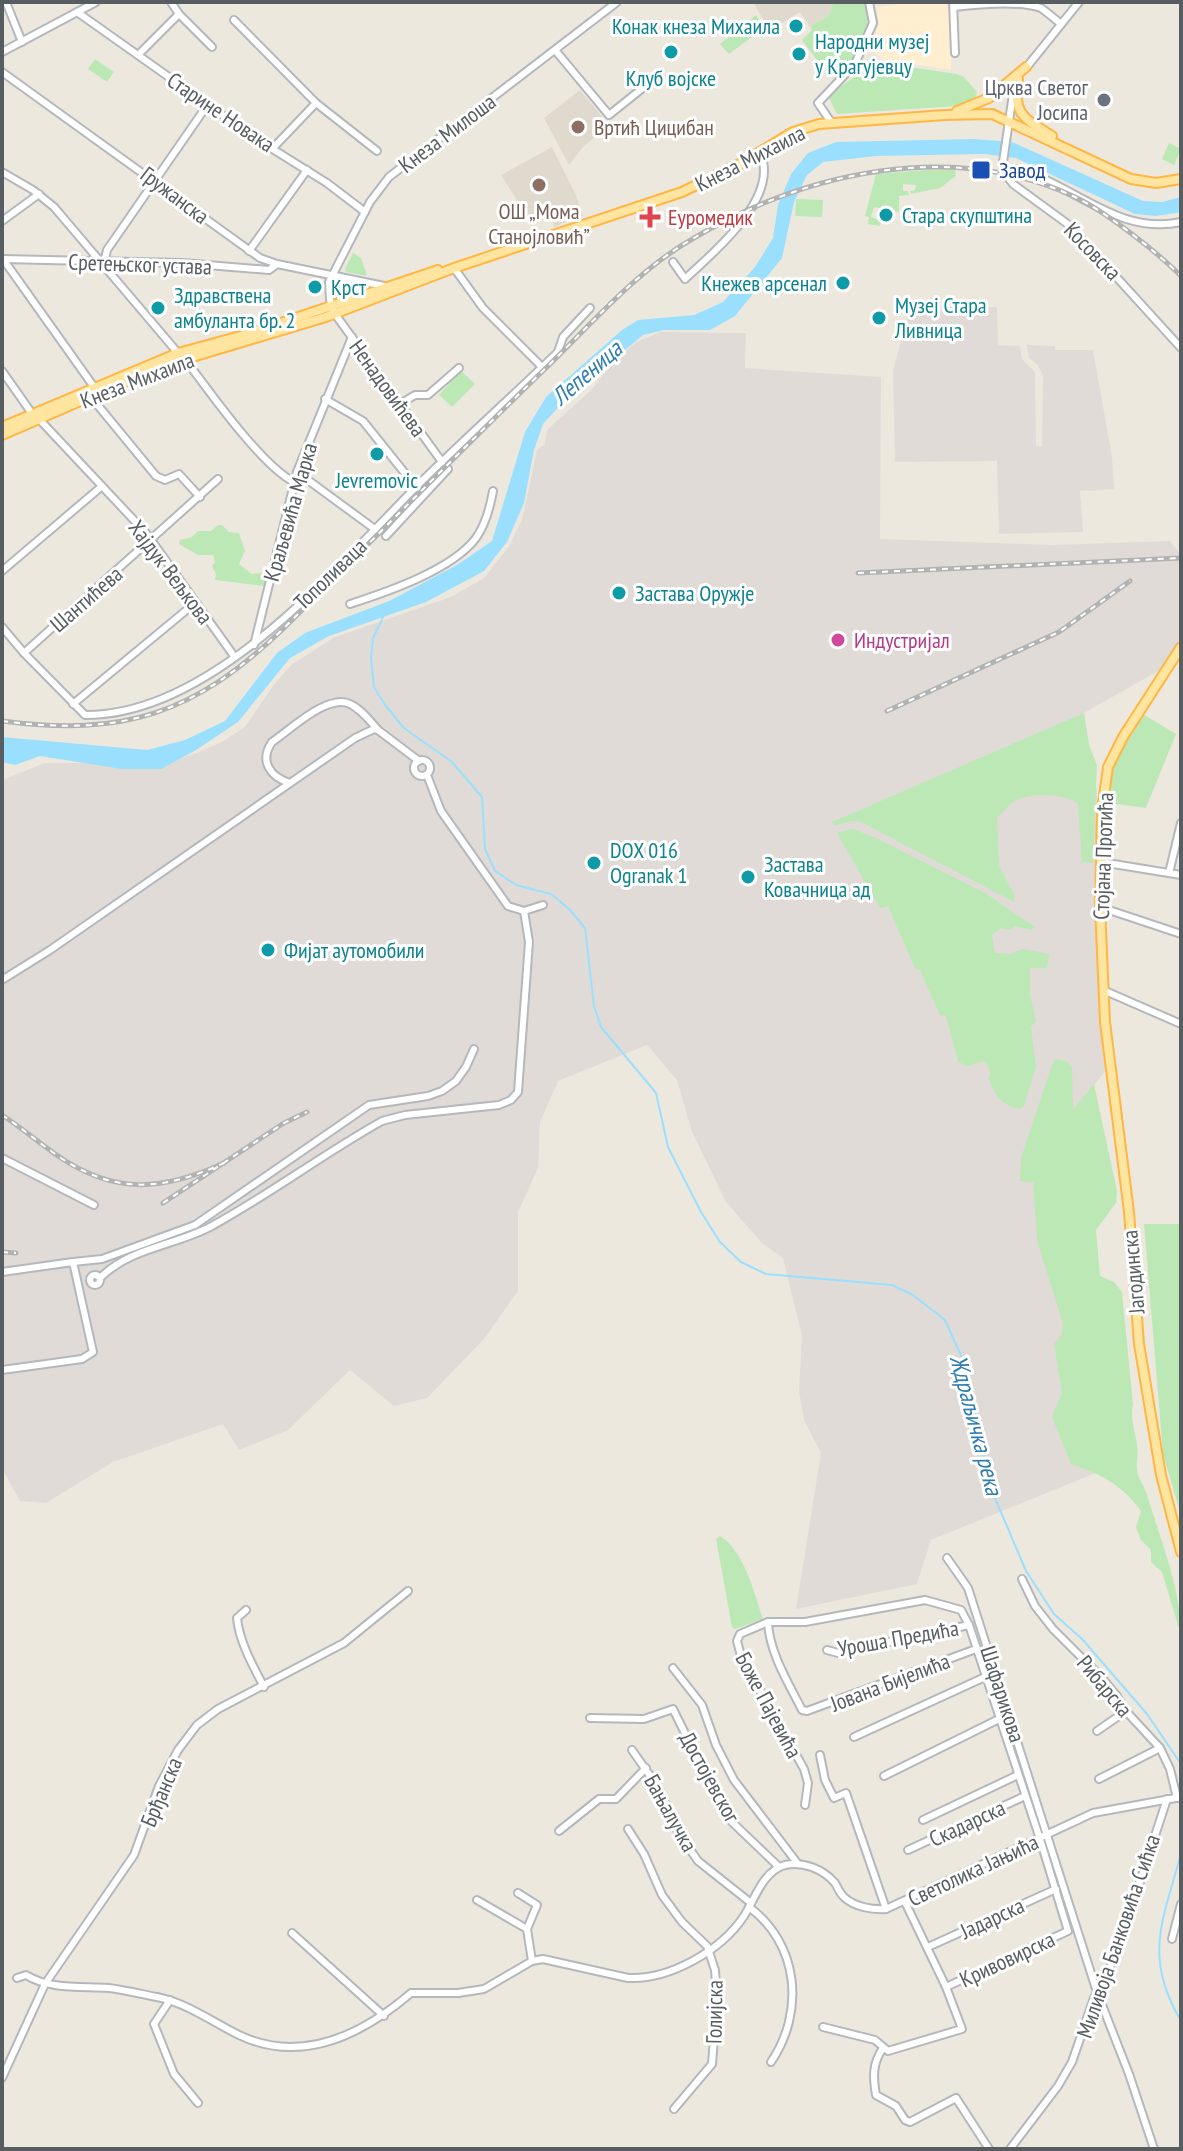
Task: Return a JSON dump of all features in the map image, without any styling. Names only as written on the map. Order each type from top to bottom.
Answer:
[{"type":"main road","points":[[945,115],[989,98],[1026,67]]},
{"type":"main road","points":[[1018,79],[1017,104],[1024,119],[1065,147],[1131,179],[1152,183],[1181,179]]},
{"type":"main road","name":"Кнеза Михаила","points":[[343,306],[682,192],[760,153],[793,132],[831,122],[984,113],[1065,147]]},
{"type":"main road","name":"Кнеза Михаила","points":[[2,435],[36,417],[181,356],[333,310],[440,269],[454,268]]},
{"type":"main road","name":"Кнеза Михаила","points":[[2,427],[36,417]]},
{"type":"main road","name":"Стојана Протића","points":[[1103,990],[1100,907],[1102,803],[1111,759],[1181,647]]},
{"type":"main road","name":"Јагодинска","points":[[1103,990],[1129,1212],[1139,1344],[1161,1475],[1181,1552]]},
{"type":"street","points":[[6,2],[22,42]]},
{"type":"street","points":[[2,52],[96,2]]},
{"type":"street","points":[[171,2],[212,47]]},
{"type":"street","name":"Кнеза Милоша","points":[[333,276],[365,212],[393,172],[617,2]]},
{"type":"street","points":[[831,122],[818,106],[823,95],[852,69],[874,17],[869,2]]},
{"type":"street","points":[[1008,121],[1018,79],[1079,2]]},
{"type":"street","points":[[955,53],[954,5],[1029,4],[1039,7],[1061,24]]},
{"type":"street","name":"Старине Новака","points":[[77,12],[365,212]]},
{"type":"street","points":[[138,55],[179,14]]},
{"type":"street","points":[[234,20],[316,103],[377,151]]},
{"type":"street","points":[[555,50],[609,115],[649,83]]},
{"type":"street","name":"Гружанска","points":[[2,72],[156,180],[249,251],[277,264],[387,287]]},
{"type":"street","points":[[273,148],[316,103]]},
{"type":"street","points":[[104,263],[107,250],[208,104]]},
{"type":"street","name":"Косовска","points":[[1008,121],[1003,162],[1009,180],[1069,225],[1181,348]]},
{"type":"street","points":[[673,262],[685,279],[736,229],[761,186],[766,169],[760,153]]},
{"type":"street","points":[[1017,169],[1044,177],[1074,195],[1135,223],[1152,226],[1181,222]]},
{"type":"street","points":[[249,251],[307,170]]},
{"type":"street","points":[[2,172],[39,194],[54,207],[104,263],[259,452],[283,476],[294,482]]},
{"type":"street","points":[[2,221],[39,194]]},
{"type":"street","points":[[3,259],[93,392],[156,476],[165,480],[179,474],[200,497]]},
{"type":"street","name":"Сретењског устава","points":[[3,259],[183,263],[269,270],[277,264]]},
{"type":"street","points":[[454,268],[483,308],[542,367]]},
{"type":"street","points":[[333,310],[328,284],[333,276],[343,306]]},
{"type":"street","name":"Тополиваца","points":[[73,704],[80,713],[90,715],[164,697],[212,673],[254,645],[560,350],[563,337],[590,308]]},
{"type":"street","name":"Ненадовићева","points":[[333,310],[442,462]]},
{"type":"street","name":"Краљевића Марка","points":[[254,645],[297,472],[352,337]]},
{"type":"street","points":[[400,404],[415,395],[428,395],[435,391],[459,368]]},
{"type":"street","name":"Хајдук Вељкова","points":[[2,371],[36,417],[151,541],[234,656]]},
{"type":"street","points":[[325,399],[363,421],[416,487]]},
{"type":"street","name":"Тополиваца","points":[[386,536],[448,469]]},
{"type":"street","points":[[297,472],[376,530]]},
{"type":"street","name":"Шантићева","points":[[24,653],[218,479]]},
{"type":"street","points":[[2,571],[101,487]]},
{"type":"street","points":[[350,604],[416,578],[465,550],[483,527],[493,491]]},
{"type":"street","points":[[2,627],[73,704],[195,603]]},
{"type":"street","points":[[290,783],[274,776],[267,765],[266,751],[272,742],[323,706],[334,701],[347,702],[419,761],[427,761],[430,765],[427,775],[441,811],[508,906],[524,911],[543,905]]},
{"type":"street","points":[[2,980],[355,738],[378,730]]},
{"type":"street","points":[[419,761],[414,766],[415,772],[427,775]]},
{"type":"street","points":[[1169,873],[1181,823]]},
{"type":"street","points":[[1101,862],[1181,875]]},
{"type":"street","points":[[1100,907],[1181,934]]},
{"type":"street","points":[[100,1278],[114,1263],[208,1228],[382,1121],[405,1115],[499,1105],[511,1100],[518,1092],[529,942],[524,911]]},
{"type":"street","points":[[1103,990],[1181,1024]]},
{"type":"street","points":[[2,1272],[102,1259],[195,1225],[369,1105],[442,1091],[456,1081],[474,1049]]},
{"type":"street","points":[[2,1158],[94,1205]]},
{"type":"street","points":[[2,1370],[82,1359],[93,1352],[73,1262]]},
{"type":"street","name":"Шафарикова","points":[[947,1558],[968,1588],[1097,1992],[1154,2149]]},
{"type":"street","name":"Рибарска","points":[[1022,1579],[1035,1606],[1053,1629],[1101,1677],[1126,1711],[1160,1748],[1179,1798]]},
{"type":"street","name":"Брђанска","points":[[2,2078],[45,1984],[134,1855],[163,1777],[189,1734],[207,1716],[344,1643],[408,1591]]},
{"type":"street","name":"Кривовирска","points":[[768,1622],[805,1622],[925,1600],[961,1610],[969,1625],[1068,1931],[946,1987]]},
{"type":"street","points":[[246,1610],[237,1618],[238,1626],[250,1661],[264,1687]]},
{"type":"street","name":"Јована Бијелића","points":[[768,1622],[769,1636],[802,1710],[812,1711],[976,1649]]},
{"type":"street","name":"Боже Пајевића","points":[[768,1622],[743,1631],[738,1636],[737,1645],[804,1769],[808,1783],[805,1805]]},
{"type":"street","name":"Уроша Предића","points":[[827,1650],[838,1653],[969,1625]]},
{"type":"street","points":[[17,1978],[26,1975],[45,1984],[113,1989],[170,2000],[237,2034],[263,2045],[277,2047],[318,2045],[342,2038],[384,2016],[411,1993],[458,1993],[484,1989],[532,1961],[548,1959],[640,1979],[671,1971],[709,1950],[739,1922],[769,1875],[779,1867],[798,1864],[734,1780],[716,1745],[702,1705],[673,1668]]},
{"type":"street","points":[[854,1737],[985,1677]]},
{"type":"street","name":"Достојевског","points":[[590,1718],[629,1721],[669,1709],[674,1711],[732,1822],[779,1867]]},
{"type":"street","points":[[1097,1731],[1126,1711]]},
{"type":"street","points":[[884,1776],[999,1719]]},
{"type":"street","points":[[1099,1779],[1160,1748]]},
{"type":"street","name":"Бањалучка","points":[[632,1750],[658,1787],[678,1832],[698,1861],[750,1905],[777,1938],[791,1972],[793,1994],[789,2025],[782,2045],[771,2062]]},
{"type":"street","points":[[820,1755],[825,1780],[834,1798],[846,1793],[886,1909]]},
{"type":"street","points":[[559,1831],[597,1801],[616,1799],[646,1768]]},
{"type":"street","points":[[923,1820],[1018,1775]]},
{"type":"street","name":"Скадарска","points":[[908,1850],[1025,1796]]},
{"type":"street","name":"Светолика Јањића","points":[[798,1864],[823,1872],[846,1900],[857,1905],[886,1909],[1093,1813],[1179,1798]]},
{"type":"street","name":"Миливоја Банковића Сићка","points":[[1010,2149],[1058,2086],[1072,2062],[1097,1992],[1116,1955],[1167,1799]]},
{"type":"street","points":[[1151,1801],[1158,1806],[1161,1815]]},
{"type":"street","points":[[628,1829],[644,1854],[662,1895],[709,1950]]},
{"type":"street","name":"Јадарска","points":[[928,1947],[1056,1889]]},
{"type":"street","points":[[518,1893],[537,1905],[527,1929],[532,1961]]},
{"type":"street","points":[[477,1900],[527,1929]]},
{"type":"street","points":[[823,2027],[875,2040],[888,2051],[962,2029],[946,1987],[905,1902]]},
{"type":"street","points":[[1172,1939],[1181,1904]]},
{"type":"street","points":[[292,1933],[384,2016]]},
{"type":"street","name":"Голијска","points":[[674,2109],[713,2060],[717,1988],[709,1950]]},
{"type":"street","points":[[170,2000],[154,2024],[174,2074],[198,2103]]},
{"type":"street","points":[[883,2048],[875,2062],[876,2095],[896,2106],[905,2120],[910,2122],[956,2098],[989,2149]]},
{"type":"shaded area","points":[[753,2],[834,2],[829,15],[810,27],[800,12],[770,31]]},
{"type":"shaded area","points":[[950,2],[951,70],[883,59],[869,49],[879,24],[877,7]]},
{"type":"shaded area","name":"Вртић Цицибан","points":[[580,90],[609,125],[582,148],[569,165],[544,118]]},
{"type":"shaded area","name":"ОШ „Мома Станојловић”","points":[[552,147],[583,216],[568,219],[554,227],[550,214],[529,219],[501,175]]},
{"type":"shaded area","points":[[912,299],[944,307],[997,307],[998,345],[1020,346],[1022,359],[1035,372],[1036,446],[1042,446],[1043,376],[1038,365],[1029,358],[1027,345],[1055,346],[1055,350],[1093,350],[1112,457],[1114,489],[1080,491],[1083,532],[999,534],[997,461],[895,462],[893,371]]},
{"type":"shaded area","points":[[660,332],[746,333],[745,368],[881,377],[880,539],[1054,545],[1170,541],[1181,555],[1181,658],[1084,713],[1101,818],[1101,965],[1111,1064],[1035,1158],[1098,1472],[931,1540],[917,1584],[796,1609],[821,1453],[804,1420],[799,1391],[802,1335],[783,1258],[762,1243],[726,1202],[692,1132],[677,1080],[647,1045],[558,1081],[540,1122],[538,1168],[518,1212],[518,1291],[484,1339],[427,1398],[394,1406],[350,1370],[288,1430],[239,1450],[223,1424],[113,1462],[46,1503],[20,1501],[2,1468],[2,780],[45,763],[165,763],[197,753],[245,727],[291,665],[333,638],[451,597],[484,578],[509,546],[522,520],[537,450],[545,444],[547,430],[590,391],[635,343]]},
{"type":"green space","points":[[834,2],[865,2],[867,10],[864,37],[846,69],[837,58],[823,68],[802,40],[812,30],[810,27],[829,15]]},
{"type":"green space","points":[[756,15],[764,28],[729,54],[720,44]]},
{"type":"green space","points":[[95,59],[114,72],[107,82],[88,69]]},
{"type":"green space","points":[[883,63],[957,74],[964,77],[977,92],[975,101],[970,105],[837,114],[828,96],[865,69]]},
{"type":"green space","points":[[1169,143],[1181,149],[1174,165],[1162,159]]},
{"type":"green space","points":[[955,170],[956,176],[940,188],[911,194],[916,185],[903,184],[903,191],[908,191],[909,195],[899,196],[899,212],[874,207],[871,217],[881,221],[880,226],[868,224],[869,217],[865,216],[876,174]]},
{"type":"green space","points":[[796,199],[823,200],[822,217],[795,216]]},
{"type":"green space","points":[[353,253],[361,258],[367,276],[346,272]]},
{"type":"green space","points":[[461,371],[475,384],[452,407],[439,395]]},
{"type":"green space","points":[[218,525],[229,532],[239,533],[245,551],[239,564],[252,574],[267,572],[264,586],[215,580],[213,555],[198,555],[179,544],[180,540],[192,537],[198,531],[211,531]]},
{"type":"green space","points":[[1084,713],[1089,745],[1097,765],[1093,863],[1082,862],[1078,804],[1048,795],[1016,800],[997,818],[999,866],[1015,896],[1014,902],[861,822],[834,826],[832,822]]},
{"type":"green space","points":[[1141,713],[1176,734],[1146,808],[1109,803],[1113,761]]},
{"type":"green space","points":[[853,829],[985,893],[1035,927],[1031,930],[1015,926],[1010,930],[1001,928],[992,935],[995,953],[1011,954],[1022,949],[1049,954],[1047,968],[1030,968],[1030,995],[1036,1021],[1031,1027],[1036,1067],[1024,1106],[1020,1109],[1003,1102],[996,1094],[988,1078],[991,1073],[985,1061],[965,1066],[958,1061],[946,1016],[940,1015],[920,970],[915,968],[888,906],[880,908],[837,833]]},
{"type":"green space","points":[[1054,1059],[1067,1061],[1072,1067],[1073,1110],[1094,1084],[1117,1191],[1116,1203],[1096,1230],[1100,1276],[1114,1282],[1122,1292],[1132,1420],[1138,1448],[1137,1470],[1174,1583],[1181,1635],[1162,1572],[1151,1562],[1151,1550],[1141,1540],[1136,1527],[1141,1511],[1110,1482],[1071,1464],[1052,1417],[1062,1393],[1054,1344],[1062,1334],[1063,1324],[1037,1240],[1033,1182],[1020,1181],[1021,1158]]},
{"type":"green space","points":[[1144,1224],[1181,1224],[1181,1515],[1163,1454]]},
{"type":"green space","points":[[720,1536],[742,1562],[763,1619],[735,1629],[732,1627],[716,1539]]},
{"type":"water","name":"Лепеница","points":[[974,139],[1012,142],[1143,201],[1162,202],[1181,197],[1181,212],[1156,216],[1135,214],[1016,158],[984,154],[876,156],[823,162],[807,175],[794,202],[782,258],[735,316],[710,330],[664,330],[643,335],[567,398],[543,424],[534,450],[524,503],[507,542],[484,571],[426,602],[329,636],[290,658],[238,722],[161,769],[122,769],[40,756],[15,765],[2,762],[2,737],[147,750],[185,740],[225,721],[277,653],[305,633],[389,601],[457,565],[492,541],[525,432],[546,397],[622,330],[638,320],[694,315],[723,302],[755,267],[773,238],[778,205],[791,174],[808,153],[836,142]]},
{"type":"waterway","name":"Ждраљичка река","points":[[384,615],[373,638],[371,658],[374,687],[404,728],[452,762],[482,797],[485,849],[495,871],[516,885],[551,894],[585,928],[594,1006],[601,1027],[656,1093],[668,1147],[720,1242],[741,1262],[766,1274],[892,1285],[913,1295],[945,1320],[962,1358],[989,1484],[1026,1571],[1054,1614],[1083,1640],[1147,1714],[1181,1764]]},
{"type":"waterway","name":"Ждраљичка река","points":[[1181,1853],[1163,1918],[1159,1956],[1169,1998],[1181,2021]]},
{"type":"railway","points":[[2,721],[45,725],[121,721],[155,713],[187,700],[219,681],[283,629],[636,280],[694,238],[737,215],[783,196],[831,181],[880,171],[930,167],[979,170],[1028,179],[1075,197],[1101,212],[1145,244],[1181,276]]},
{"type":"railway","points":[[858,573],[1181,558]]},
{"type":"railway","points":[[887,711],[1059,632],[1130,581]]},
{"type":"railway","points":[[163,1203],[284,1123],[307,1112]]},
{"type":"railway","points":[[2,1115],[79,1169],[119,1183],[160,1183],[224,1163]]},
{"type":"railway","points":[[2,1252],[16,1253]]},
{"type":"place","name":"Конак кнеза Михаила","points":[[796,26]]},
{"type":"place","name":"Клуб војске","points":[[671,52]]},
{"type":"place","name":"Народни музеј у Крагујевцу","points":[[799,54]]},
{"type":"place","name":"Црква Светог Јосипа","points":[[1104,100]]},
{"type":"place","name":"Вртић Цицибан","points":[[578,127]]},
{"type":"place","name":"Завод","points":[[981,170]]},
{"type":"place","name":"ОШ „Мома Станојловић”","points":[[539,185]]},
{"type":"place","name":"Стара скупштина","points":[[886,215]]},
{"type":"place","name":"Еуромедик","points":[[650,217]]},
{"type":"place","name":"Кнежев арсенал","points":[[843,283]]},
{"type":"place","name":"Крст","points":[[315,287]]},
{"type":"place","name":"Здравствена амбуланта бр. 2","points":[[158,308]]},
{"type":"place","name":"Музеј Стара Ливница","points":[[879,318]]},
{"type":"place","name":"Jevremovic","points":[[377,454]]},
{"type":"place","name":"Застава Оружје","points":[[619,593]]},
{"type":"place","name":"Индустријал","points":[[838,640]]},
{"type":"place","name":"DOX 016 Ogranak 1","points":[[594,863]]},
{"type":"place","name":"Застава Ковачница ад","points":[[748,877]]},
{"type":"place","name":"Фијат аутомобили","points":[[268,950]]}]
